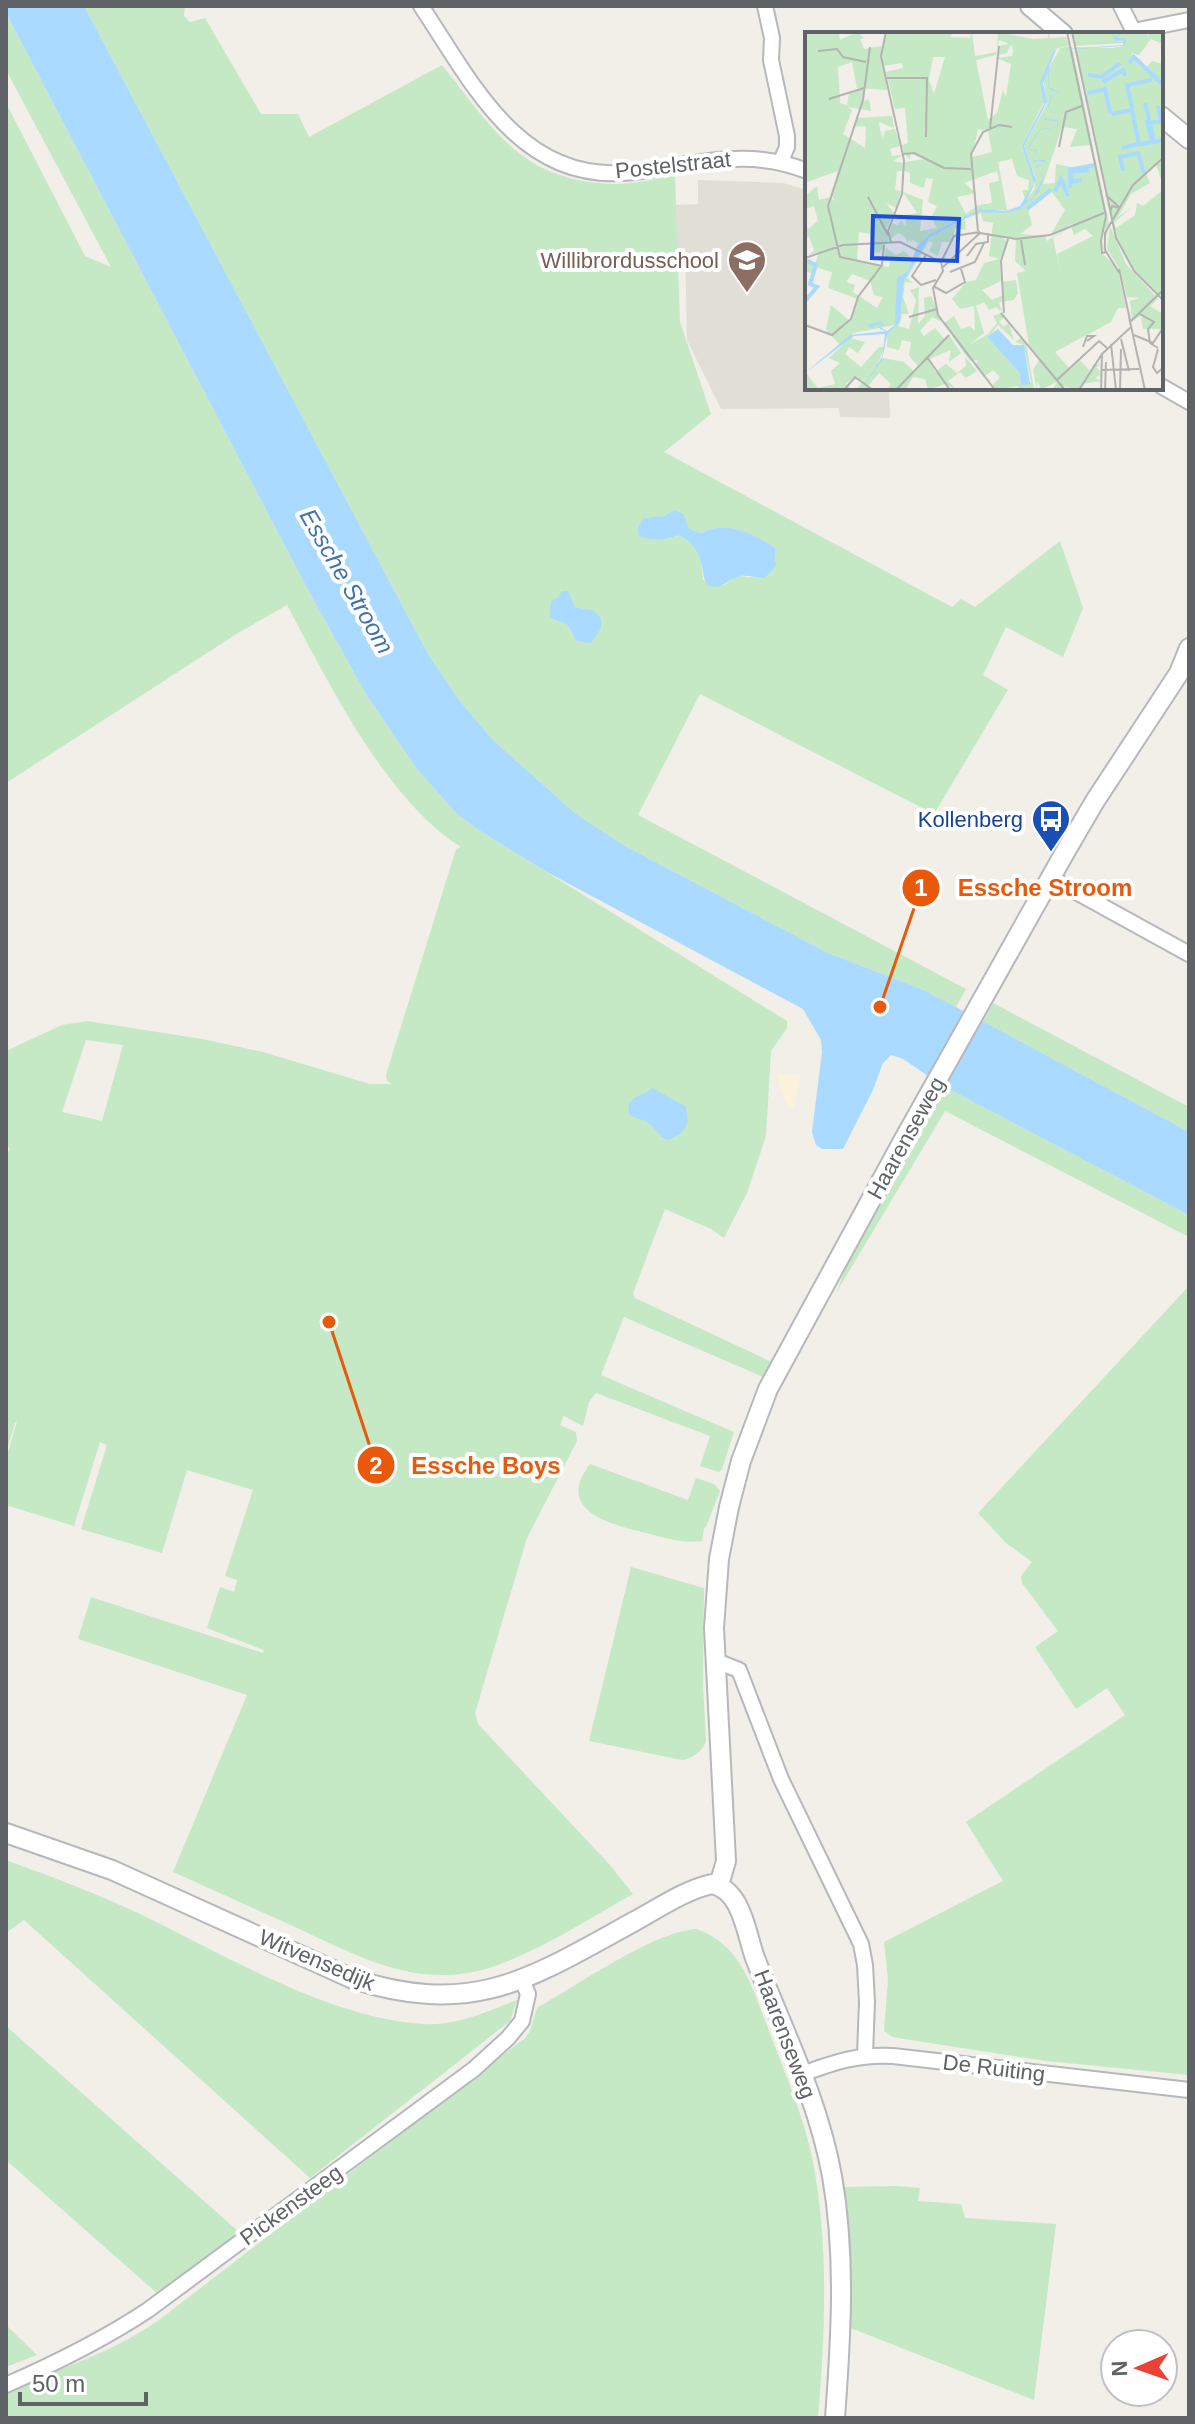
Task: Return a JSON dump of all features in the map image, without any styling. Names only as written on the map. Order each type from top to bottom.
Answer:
[{"type":"street","name":"Postelstraat","points":[[421,6],[499,120],[526,145],[557,161],[581,169],[618,173],[716,159],[781,161],[805,170]]},
{"type":"street","points":[[765,6],[772,38],[771,60],[787,136],[787,147],[781,161]]},
{"type":"street","points":[[1030,6],[1061,32]]},
{"type":"street","points":[[1121,6],[1134,32],[1189,20]]},
{"type":"street","points":[[1163,118],[1189,139]]},
{"type":"street","points":[[1163,387],[1189,402]]},
{"type":"street","name":"Haarenseweg","points":[[835,2418],[841,2322],[839,2235],[825,2148],[802,2074],[736,1902],[728,1890],[719,1885],[726,1861],[714,1628],[719,1559],[734,1485],[768,1389],[1051,878],[1095,801],[1179,673],[1189,648]]},
{"type":"street","points":[[1051,878],[1189,954]]},
{"type":"street","points":[[716,1661],[739,1670],[781,1779],[856,1932],[865,1965],[865,2055]]},
{"type":"street","name":"Witvensedijk","points":[[6,1833],[112,1870],[353,1979],[420,1995],[484,1991],[522,1980],[691,1891],[712,1884],[719,1885]]},
{"type":"street","name":"Pickensteeg","points":[[6,2385],[85,2348],[148,2310],[452,2086],[508,2038],[522,2021],[528,1994],[522,1980]]},
{"type":"street","name":"De Ruiting","points":[[802,2074],[865,2055],[893,2056],[1189,2090]]},
{"type":"shaded area","name":"Willibrordusschool","points":[[698,180],[783,183],[805,189],[805,390],[889,390],[890,418],[840,417],[839,408],[721,409],[687,340],[685,248],[673,248],[672,205],[698,204]]},
{"type":"green space","points":[[84,6],[185,6],[184,16],[190,22],[205,18],[261,114],[298,114],[309,137],[442,65],[512,148],[555,173],[581,181],[613,184],[675,176],[680,322],[711,414],[664,452],[952,607],[961,599],[975,607],[1060,541],[1083,608],[1063,657],[1006,627],[983,675],[1008,690],[934,814],[700,694],[638,815],[966,989],[956,1007],[919,988],[828,953],[625,846],[576,814],[493,740],[459,700],[428,654]],"holes":[[[684,515],[688,529],[702,533],[720,527],[730,528],[759,538],[775,548],[776,566],[765,578],[737,576],[724,585],[703,580],[700,559],[691,543],[679,535],[664,536],[644,518]],[[558,597],[570,598],[575,607],[587,609],[572,634],[567,625],[560,622],[551,601]]]},
{"type":"green space","points":[[6,13],[308,590],[367,696],[417,769],[456,813],[477,829],[787,1021],[787,1028],[771,1051],[766,1136],[747,1193],[724,1238],[665,1209],[633,1293],[635,1298],[774,1363],[766,1378],[624,1317],[601,1375],[734,1432],[722,1469],[719,1472],[700,1466],[710,1436],[596,1393],[589,1402],[583,1426],[564,1416],[560,1425],[576,1432],[577,1441],[527,1538],[475,1713],[478,1724],[609,1864],[633,1894],[547,1943],[492,1967],[440,1975],[390,1967],[173,1872],[247,1695],[78,1639],[91,1597],[263,1653],[264,1650],[207,1628],[220,1587],[234,1592],[237,1580],[225,1576],[253,1490],[187,1470],[162,1553],[81,1529],[107,1445],[100,1442],[74,1526],[6,1505],[6,1459],[17,1421],[6,1453],[6,1156],[10,1148],[6,1145],[6,1051],[62,1025],[87,1021],[202,1039],[263,1052],[370,1084],[392,1084],[387,1081],[386,1075],[456,849],[461,847],[433,826],[384,770],[340,703],[287,605],[238,633],[6,783],[6,103],[85,256],[111,267],[6,70]],"holes":[[[86,1040],[123,1045],[102,1121],[62,1112]]]},
{"type":"green space","points":[[993,1003],[1189,1107],[1189,1132],[983,1022]]},
{"type":"green space","points":[[943,1086],[1189,1215],[1189,1237],[945,1111],[836,1293],[853,1249]]},
{"type":"green space","points":[[1189,1286],[1189,2075],[1046,2061],[892,2037],[884,2031],[888,1980],[884,1942],[1003,1881],[966,1822],[1125,1715],[1107,1688],[1076,1709],[1035,1647],[1058,1631],[1022,1583],[1021,1576],[1032,1562],[1006,1543],[978,1513]]},
{"type":"green space","points":[[590,1464],[688,1500],[696,1478],[714,1484],[720,1491],[704,1528],[702,1541],[660,1537],[617,1525],[591,1513],[582,1504],[578,1493]]},
{"type":"green space","points":[[631,1567],[704,1588],[706,1741],[693,1756],[682,1760],[589,1741]]},
{"type":"green space","points":[[6,1860],[109,1900],[279,1983],[315,1998],[388,2020],[448,2023],[517,2000],[510,2021],[310,2178],[24,1920],[6,1933]]},
{"type":"green space","points":[[696,1929],[724,1945],[743,1969],[787,2078],[809,2145],[822,2225],[824,2322],[818,2418],[6,2418],[6,2391],[104,2351],[159,2320],[525,2038],[537,2008],[638,1949],[679,1932]]},
{"type":"green space","points":[[6,2026],[239,2232],[158,2294],[6,2160]]},
{"type":"green space","points":[[844,2187],[920,2188],[918,2201],[961,2204],[965,2218],[1056,2224],[1034,2400],[848,2327]]},
{"type":"green space","points":[[6,2325],[37,2355],[6,2367]]},
{"type":"sand","points":[[777,1074],[800,1075],[794,1109],[782,1094]]},
{"type":"water","points":[[6,6],[84,6],[428,654],[459,700],[493,740],[576,814],[625,846],[828,953],[919,988],[1189,1132],[1189,1215],[943,1086],[903,1059],[891,1055],[883,1063],[843,1149],[822,1149],[816,1145],[812,1132],[821,1040],[803,1009],[545,871],[456,813],[417,769],[367,696],[308,590],[6,13]]},
{"type":"water","points":[[675,510],[684,515],[689,529],[702,533],[720,527],[730,528],[759,538],[775,548],[776,566],[765,578],[740,576],[718,586],[710,586],[689,541],[679,535],[659,539],[639,536],[638,527],[644,518],[664,516]]},
{"type":"water","points":[[562,591],[568,591],[575,607],[592,610],[601,618],[601,628],[591,643],[577,641],[567,625],[550,617],[551,601]]},
{"type":"water","points":[[652,1088],[685,1106],[687,1112],[685,1128],[667,1140],[647,1122],[629,1114],[632,1100]]},
{"type":"place","name":"Willibrordusschool","points":[[747,294]]},
{"type":"place","name":"Kollenberg","points":[[1051,853]]},
{"type":"place","name":"Essche Stroom","points":[[880,1007]]},
{"type":"place","name":"Essche Boys","points":[[329,1322]]}]
